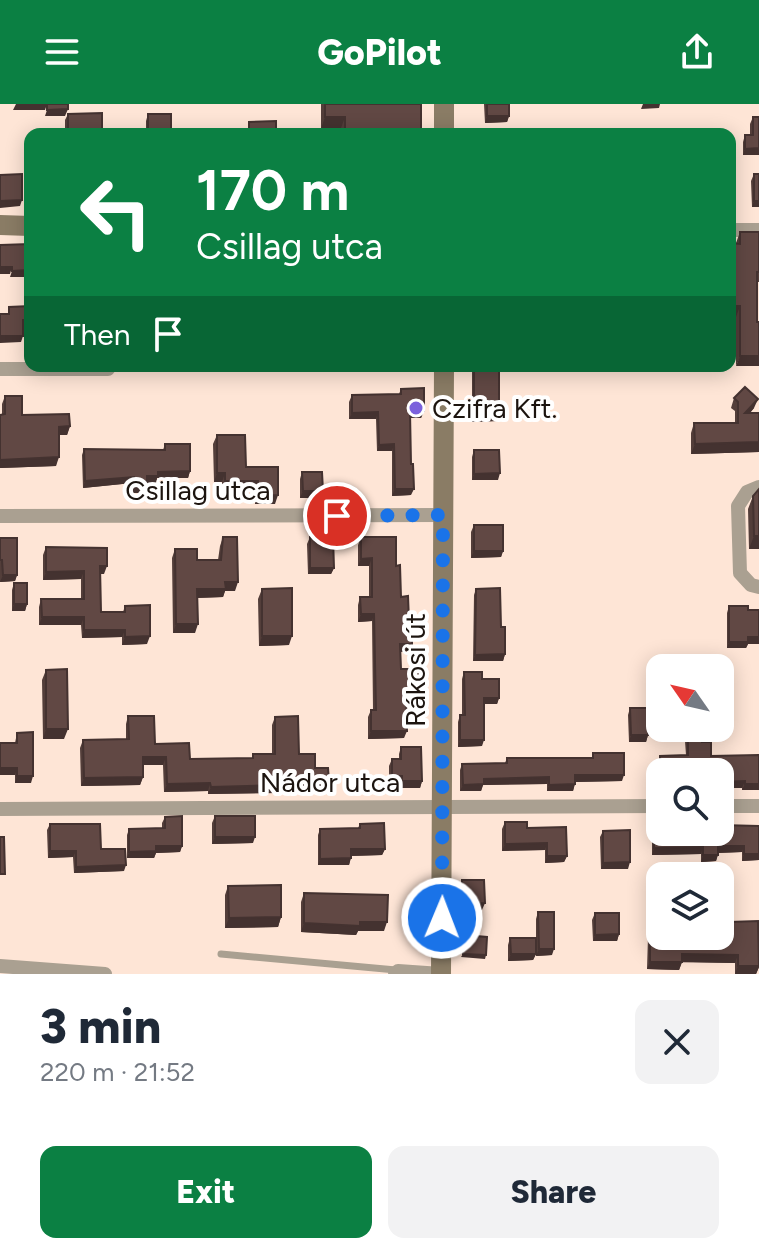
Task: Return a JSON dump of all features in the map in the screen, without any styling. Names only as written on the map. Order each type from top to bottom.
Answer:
[{"type":"main road","points":[[444,104],[444,128]]},
{"type":"main road","points":[[0,225],[24,226]]},
{"type":"main road","name":"Rákosi út","points":[[441,974],[444,372]]},
{"type":"street","points":[[736,230],[759,230]]},
{"type":"street","points":[[0,369],[24,369]]},
{"type":"street","points":[[759,487],[743,495],[738,506],[740,573],[751,585],[759,587]]},
{"type":"street","name":"Csillag utca","points":[[0,516],[443,515]]},
{"type":"street","name":"Nádor utca","points":[[0,809],[646,806]]},
{"type":"street","points":[[734,806],[759,806]]},
{"type":"street","points":[[0,966],[105,974]]},
{"type":"street","points":[[397,972],[441,974]]},
{"type":"lane","points":[[221,954],[397,972]]},
{"type":"building","points":[[47,104],[68,104],[68,109],[47,110]]},
{"type":"building","points":[[325,104],[421,104],[421,128],[345,128],[345,117],[325,117]]},
{"type":"building","points":[[487,104],[509,104],[509,116],[487,116]]},
{"type":"building","points":[[102,113],[102,128],[68,128],[68,114]]},
{"type":"building","points":[[148,114],[171,114],[171,128],[148,128]]},
{"type":"building","points":[[753,117],[759,117],[759,148],[745,149],[745,135],[753,135]]},
{"type":"building","points":[[276,121],[276,128],[249,128],[249,122]]},
{"type":"building","points":[[22,174],[22,200],[0,201],[0,175]]},
{"type":"building","points":[[754,174],[759,174],[759,201],[754,201]]},
{"type":"building","points":[[740,232],[759,232],[759,356],[740,356],[736,244],[740,244]]},
{"type":"building","points":[[24,244],[24,270],[0,267],[0,245]]},
{"type":"building","points":[[24,306],[23,336],[0,336],[0,314],[9,314],[9,307]]},
{"type":"building","points":[[474,372],[499,372],[499,414],[474,415]]},
{"type":"building","points":[[745,387],[758,399],[745,413],[759,413],[759,442],[695,444],[694,423],[738,423],[738,402],[734,398]]},
{"type":"building","points":[[424,388],[424,411],[410,412],[414,489],[395,489],[394,444],[379,445],[378,412],[352,413],[352,395],[401,394],[401,389]]},
{"type":"building","points":[[5,396],[22,396],[22,415],[69,414],[70,426],[59,427],[59,457],[0,460],[0,415],[5,414]]},
{"type":"building","points":[[217,435],[245,435],[246,467],[278,467],[278,495],[258,496],[258,481],[225,481],[225,473],[217,473]]},
{"type":"building","points":[[165,444],[190,444],[190,471],[158,472],[158,476],[147,476],[147,486],[134,486],[134,477],[85,481],[84,449],[165,450]]},
{"type":"building","points":[[474,450],[499,450],[500,473],[474,474]]},
{"type":"building","points":[[302,472],[322,472],[323,491],[303,491]]},
{"type":"building","points":[[759,489],[759,536],[754,536],[753,496]]},
{"type":"building","points":[[474,525],[503,525],[503,551],[474,551]]},
{"type":"building","points":[[223,537],[237,537],[238,582],[225,582],[226,589],[197,589],[198,624],[176,624],[175,549],[197,549],[197,560],[221,560]]},
{"type":"building","points":[[310,537],[333,537],[334,568],[310,568]]},
{"type":"building","points":[[361,537],[396,537],[396,566],[400,565],[401,597],[408,596],[409,621],[412,621],[412,644],[400,644],[401,669],[420,669],[420,693],[406,694],[407,731],[371,731],[371,710],[376,710],[374,614],[361,614],[360,597],[372,597],[372,558],[361,559]]},
{"type":"building","points":[[0,538],[17,538],[17,575],[3,575]]},
{"type":"building","points":[[46,547],[107,548],[107,566],[100,566],[101,612],[125,612],[125,606],[150,605],[150,636],[125,637],[125,630],[84,630],[84,617],[42,617],[41,599],[84,599],[84,571],[46,572]]},
{"type":"building","points":[[14,583],[27,583],[27,604],[14,604]]},
{"type":"building","points":[[292,588],[292,636],[262,636],[262,589]]},
{"type":"building","points":[[500,588],[505,654],[475,655],[476,589]]},
{"type":"building","points":[[729,606],[748,606],[748,610],[759,610],[759,637],[748,637],[748,642],[729,642]]},
{"type":"building","points":[[67,669],[68,729],[46,729],[46,670]]},
{"type":"building","points":[[464,672],[482,672],[482,679],[499,679],[499,698],[484,698],[484,740],[460,740],[460,715],[465,715]]},
{"type":"building","points":[[630,708],[646,708],[646,735],[631,735]]},
{"type":"building","points":[[128,716],[154,716],[155,744],[189,743],[190,759],[253,758],[253,754],[275,754],[275,717],[298,716],[299,754],[315,754],[315,768],[328,768],[329,781],[211,787],[210,783],[167,784],[166,757],[143,757],[143,777],[84,778],[83,740],[129,739]]},
{"type":"building","points":[[33,732],[33,776],[17,776],[17,768],[0,768],[0,743],[17,743],[17,733]]},
{"type":"building","points":[[688,742],[711,742],[711,756],[759,755],[759,784],[734,781],[734,758],[660,758],[688,755]]},
{"type":"building","points":[[401,747],[421,747],[422,781],[402,781],[402,776],[392,776],[392,759],[401,759]]},
{"type":"building","points":[[593,753],[624,753],[624,775],[575,775],[575,784],[549,785],[549,777],[484,779],[484,784],[463,785],[462,764],[507,763],[507,758],[593,758]]},
{"type":"building","points":[[182,816],[182,846],[156,846],[156,851],[129,852],[129,829],[165,828],[165,817]]},
{"type":"building","points":[[215,816],[255,816],[255,837],[215,837]]},
{"type":"building","points":[[505,822],[527,822],[527,828],[566,827],[567,856],[547,856],[547,843],[505,844]]},
{"type":"building","points":[[384,823],[385,849],[351,849],[351,858],[320,859],[320,829],[360,828],[360,824]]},
{"type":"building","points":[[50,824],[100,824],[101,849],[125,849],[126,865],[76,867],[76,851],[50,851]]},
{"type":"building","points":[[734,825],[759,826],[759,854],[744,854],[744,846],[734,846]]},
{"type":"building","points":[[630,830],[630,862],[603,863],[603,831]]},
{"type":"building","points":[[0,837],[4,837],[5,874],[0,874]]},
{"type":"building","points":[[718,846],[718,855],[703,855],[703,847],[654,848]]},
{"type":"building","points":[[462,880],[484,880],[485,903],[462,904]]},
{"type":"building","points":[[281,885],[281,917],[229,918],[228,886]]},
{"type":"building","points":[[304,893],[388,895],[387,922],[360,922],[360,926],[304,923]]},
{"type":"building","points":[[538,912],[554,912],[554,949],[539,949]]},
{"type":"building","points":[[595,913],[619,913],[619,934],[595,935]]},
{"type":"building","points":[[758,921],[759,966],[738,966],[738,955],[682,954],[682,962],[650,962],[650,950],[734,950],[734,922]]},
{"type":"building","points":[[464,935],[487,937],[486,955],[463,954]]},
{"type":"building","points":[[510,938],[536,938],[536,954],[511,954]]},
{"type":"place","name":"Czifra Kft.","points":[[416,408]]},
{"type":"route","points":[[337,516],[443,515],[442,918]]}]
